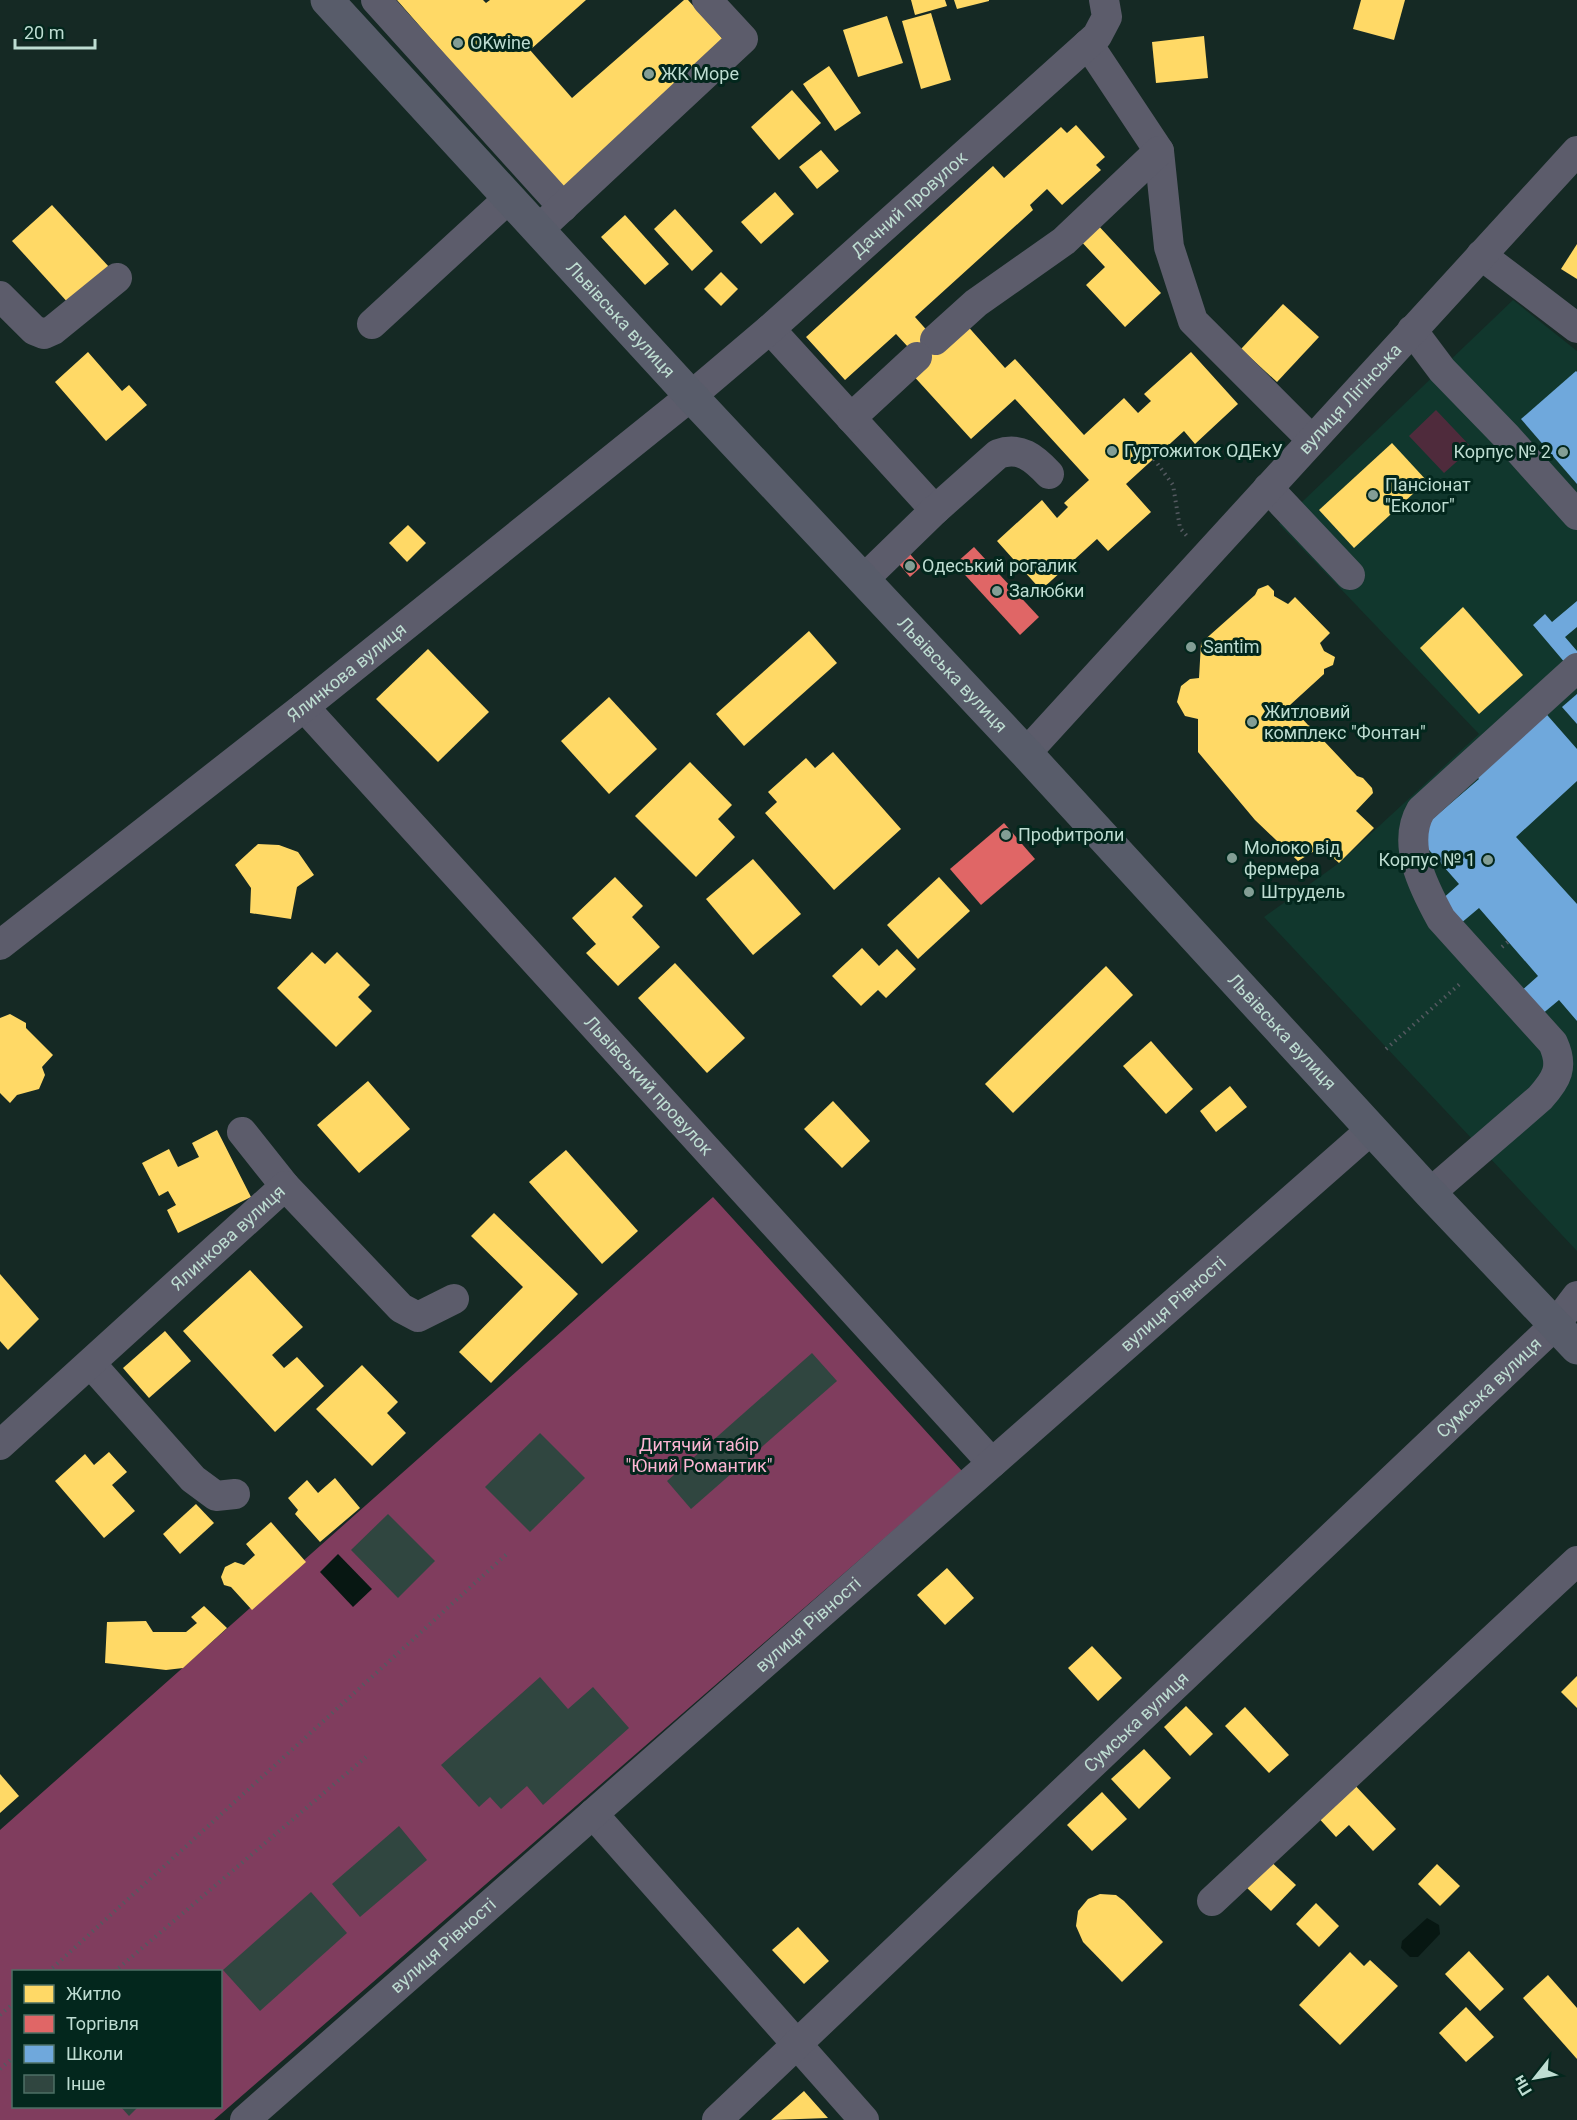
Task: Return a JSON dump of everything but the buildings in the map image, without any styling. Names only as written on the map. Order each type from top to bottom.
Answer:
[{"type":"main road","name":"Львівська вулиця","points":[[327,0],[691,396],[1026,753],[1430,1193],[1566,1337]]},
{"type":"street","points":[[376,0],[562,207]]},
{"type":"street","points":[[538,230],[744,39],[707,0]]},
{"type":"street","name":"Дачний провулок","points":[[691,396],[770,329],[1097,36],[1107,17],[1104,0]]},
{"type":"street","points":[[1088,44],[1160,151],[1169,247],[1194,321],[1312,440]]},
{"type":"street","points":[[851,418],[976,303],[1064,241],[1160,151]]},
{"type":"street","name":"вулиця Лігінська","points":[[1026,753],[1577,151]]},
{"type":"street","points":[[372,324],[509,198]]},
{"type":"street","points":[[1481,255],[1577,328]]},
{"type":"street","points":[[0,296],[34,330],[44,334],[53,330],[117,278]]},
{"type":"street","points":[[770,329],[934,510]]},
{"type":"street","points":[[1412,330],[1442,370],[1507,437],[1577,515]]},
{"type":"street","name":"Ялинкова вулиця","points":[[0,945],[304,707],[691,396]]},
{"type":"street","points":[[863,580],[934,510],[998,454],[1010,449],[1026,453],[1049,474]]},
{"type":"street","points":[[1268,488],[1350,575]]},
{"type":"street","points":[[1430,1193],[1540,1098],[1553,1083],[1560,1069],[1559,1056],[1553,1043],[1441,919],[1428,895],[1413,851],[1415,820],[1421,810],[1577,668]]},
{"type":"street","name":"Львівський провулок","points":[[304,707],[992,1463]]},
{"type":"street","name":"вулиця Рівності","points":[[245,2120],[1372,1129]]},
{"type":"street","points":[[242,1132],[285,1186]]},
{"type":"street","name":"Ялинкова вулиця","points":[[0,1445],[285,1186],[402,1308],[418,1317],[454,1299]]},
{"type":"street","name":"Сумська вулиця","points":[[717,2120],[795,2044],[1566,1337],[1577,1296]]},
{"type":"street","points":[[91,1364],[193,1479],[216,1496],[235,1494]]},
{"type":"street","points":[[1212,1901],[1577,1561]]},
{"type":"street","points":[[593,1814],[864,2120]]},
{"type":"path","points":[[1154,459],[1173,485],[1179,528],[1207,555]]},
{"type":"path","points":[[1386,1049],[1509,941]]},
{"type":"path","points":[[49,1970],[509,1552]]},
{"type":"path","points":[[115,1970],[366,1757]]},
{"type":"path","points":[[0,2015],[12,2005]]},
{"type":"path","points":[[0,2069],[12,2059]]},
{"type":"shaded area","points":[[1513,300],[1577,351],[1577,1251],[1264,917],[1339,863],[1479,734],[1279,524]]},
{"type":"shaded area","points":[[1436,410],[1472,448],[1444,473],[1409,436]]},
{"type":"shaded area","points":[[338,1554],[372,1589],[353,1607],[320,1572]]},
{"type":"shaded area","points":[[1427,1918],[1439,1925],[1440,1934],[1418,1957],[1410,1957],[1401,1948],[1402,1941]]},
{"type":"green space","name":"Дитячий табір \"Юний Романтик\"","points":[[713,1197],[962,1471],[214,2120],[0,2120],[0,1830]]},
{"type":"place","name":"OKwine","points":[[458,43]]},
{"type":"place","name":"ЖК Море","points":[[649,74]]},
{"type":"place","name":"Гуртожиток ОДЕкУ","points":[[1112,451]]},
{"type":"place","name":"Корпус № 2","points":[[1563,452]]},
{"type":"place","name":"Пансіонат \"Еколог\"","points":[[1373,495]]},
{"type":"place","name":"Одеський рогалик","points":[[910,566]]},
{"type":"place","name":"Залюбки","points":[[997,591]]},
{"type":"place","name":"Santim","points":[[1191,647]]},
{"type":"place","name":"Житловий комплекс \"Фонтан\"","points":[[1252,722]]},
{"type":"place","name":"Профитроли","points":[[1006,835]]},
{"type":"place","name":"Молоко від фермера","points":[[1232,858]]},
{"type":"place","name":"Корпус № 1","points":[[1488,860]]},
{"type":"place","name":"Штрудель","points":[[1249,892]]}]
